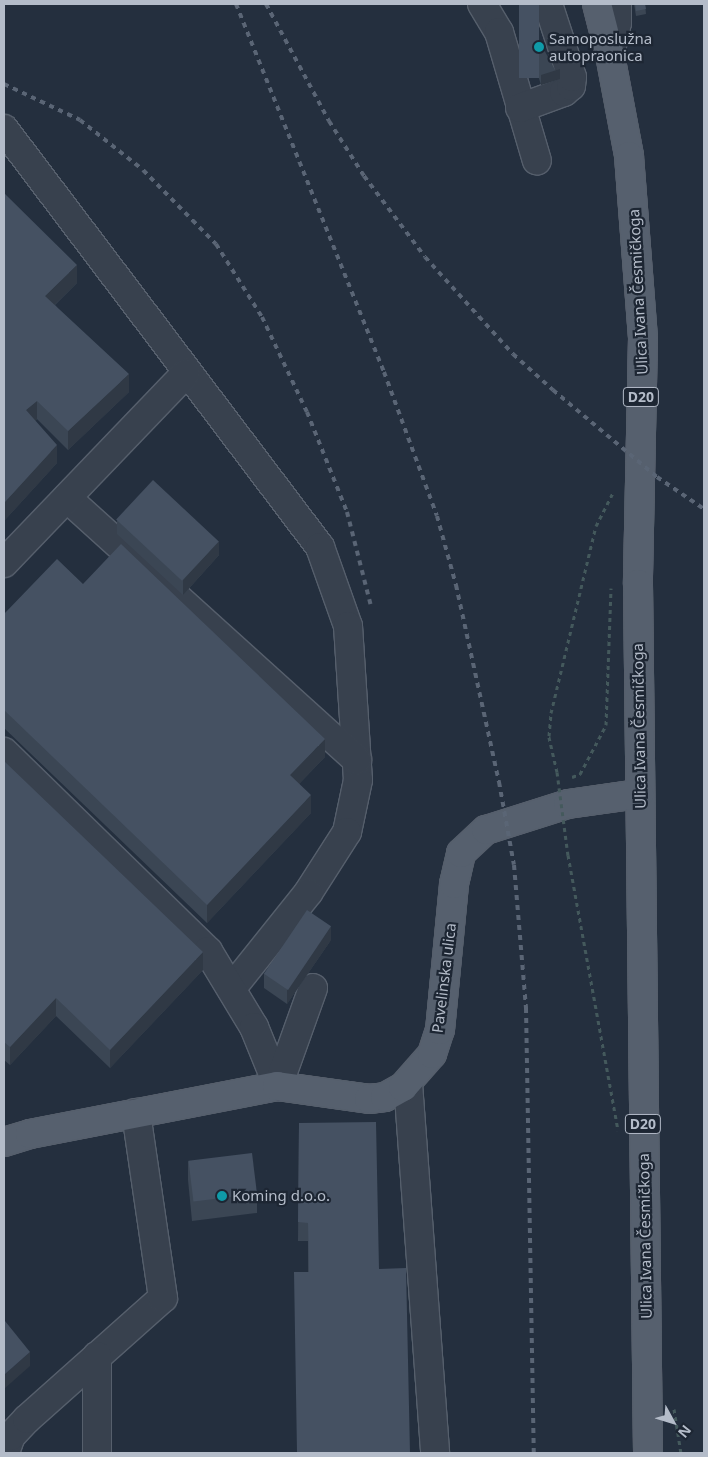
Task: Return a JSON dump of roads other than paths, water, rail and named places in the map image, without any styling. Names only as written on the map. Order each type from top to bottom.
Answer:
[{"type":"main road","name":"Ulica Ivana Česmičkoga","points":[[597,4],[610,55],[629,156],[643,338],[638,584],[648,1453]]},
{"type":"main road","name":"Pavelinska ulica","points":[[4,1142],[136,1113],[278,1086],[368,1098],[385,1097],[408,1083],[432,1054],[440,1030],[454,884],[461,853],[486,830],[568,804],[640,794]]},
{"type":"street","points":[[482,4],[498,32],[537,161]]},
{"type":"street","points":[[520,108],[564,92],[571,86],[572,77],[548,4]]},
{"type":"street","points":[[610,55],[617,23],[617,4]]},
{"type":"street","points":[[4,129],[186,373],[284,495],[320,547],[348,626],[358,780],[347,832],[308,893],[232,988]]},
{"type":"street","points":[[4,563],[186,373]]},
{"type":"street","points":[[67,498],[357,760]]},
{"type":"street","points":[[4,752],[208,951],[232,988],[259,1036],[278,1086]]},
{"type":"street","points":[[278,1086],[312,988]]},
{"type":"street","points":[[408,1083],[435,1453]]},
{"type":"street","points":[[5,1453],[11,1436],[27,1418],[163,1298],[136,1113]]},
{"type":"street","points":[[97,1356],[97,1453]]},
{"type":"railway","points":[[236,4],[384,372],[437,516],[456,585],[499,782],[514,865],[526,1008],[534,1453]]},
{"type":"railway","points":[[266,4],[329,121],[364,176],[425,257],[513,354],[657,477],[704,509]]},
{"type":"railway","points":[[4,84],[80,120],[143,170],[216,244],[262,317],[307,412],[347,512],[371,606]]},
{"type":"place","name":"Samoposlužna autopraonica","points":[[539,47]]},
{"type":"place","name":"Koming d.o.o.","points":[[222,1196]]}]
